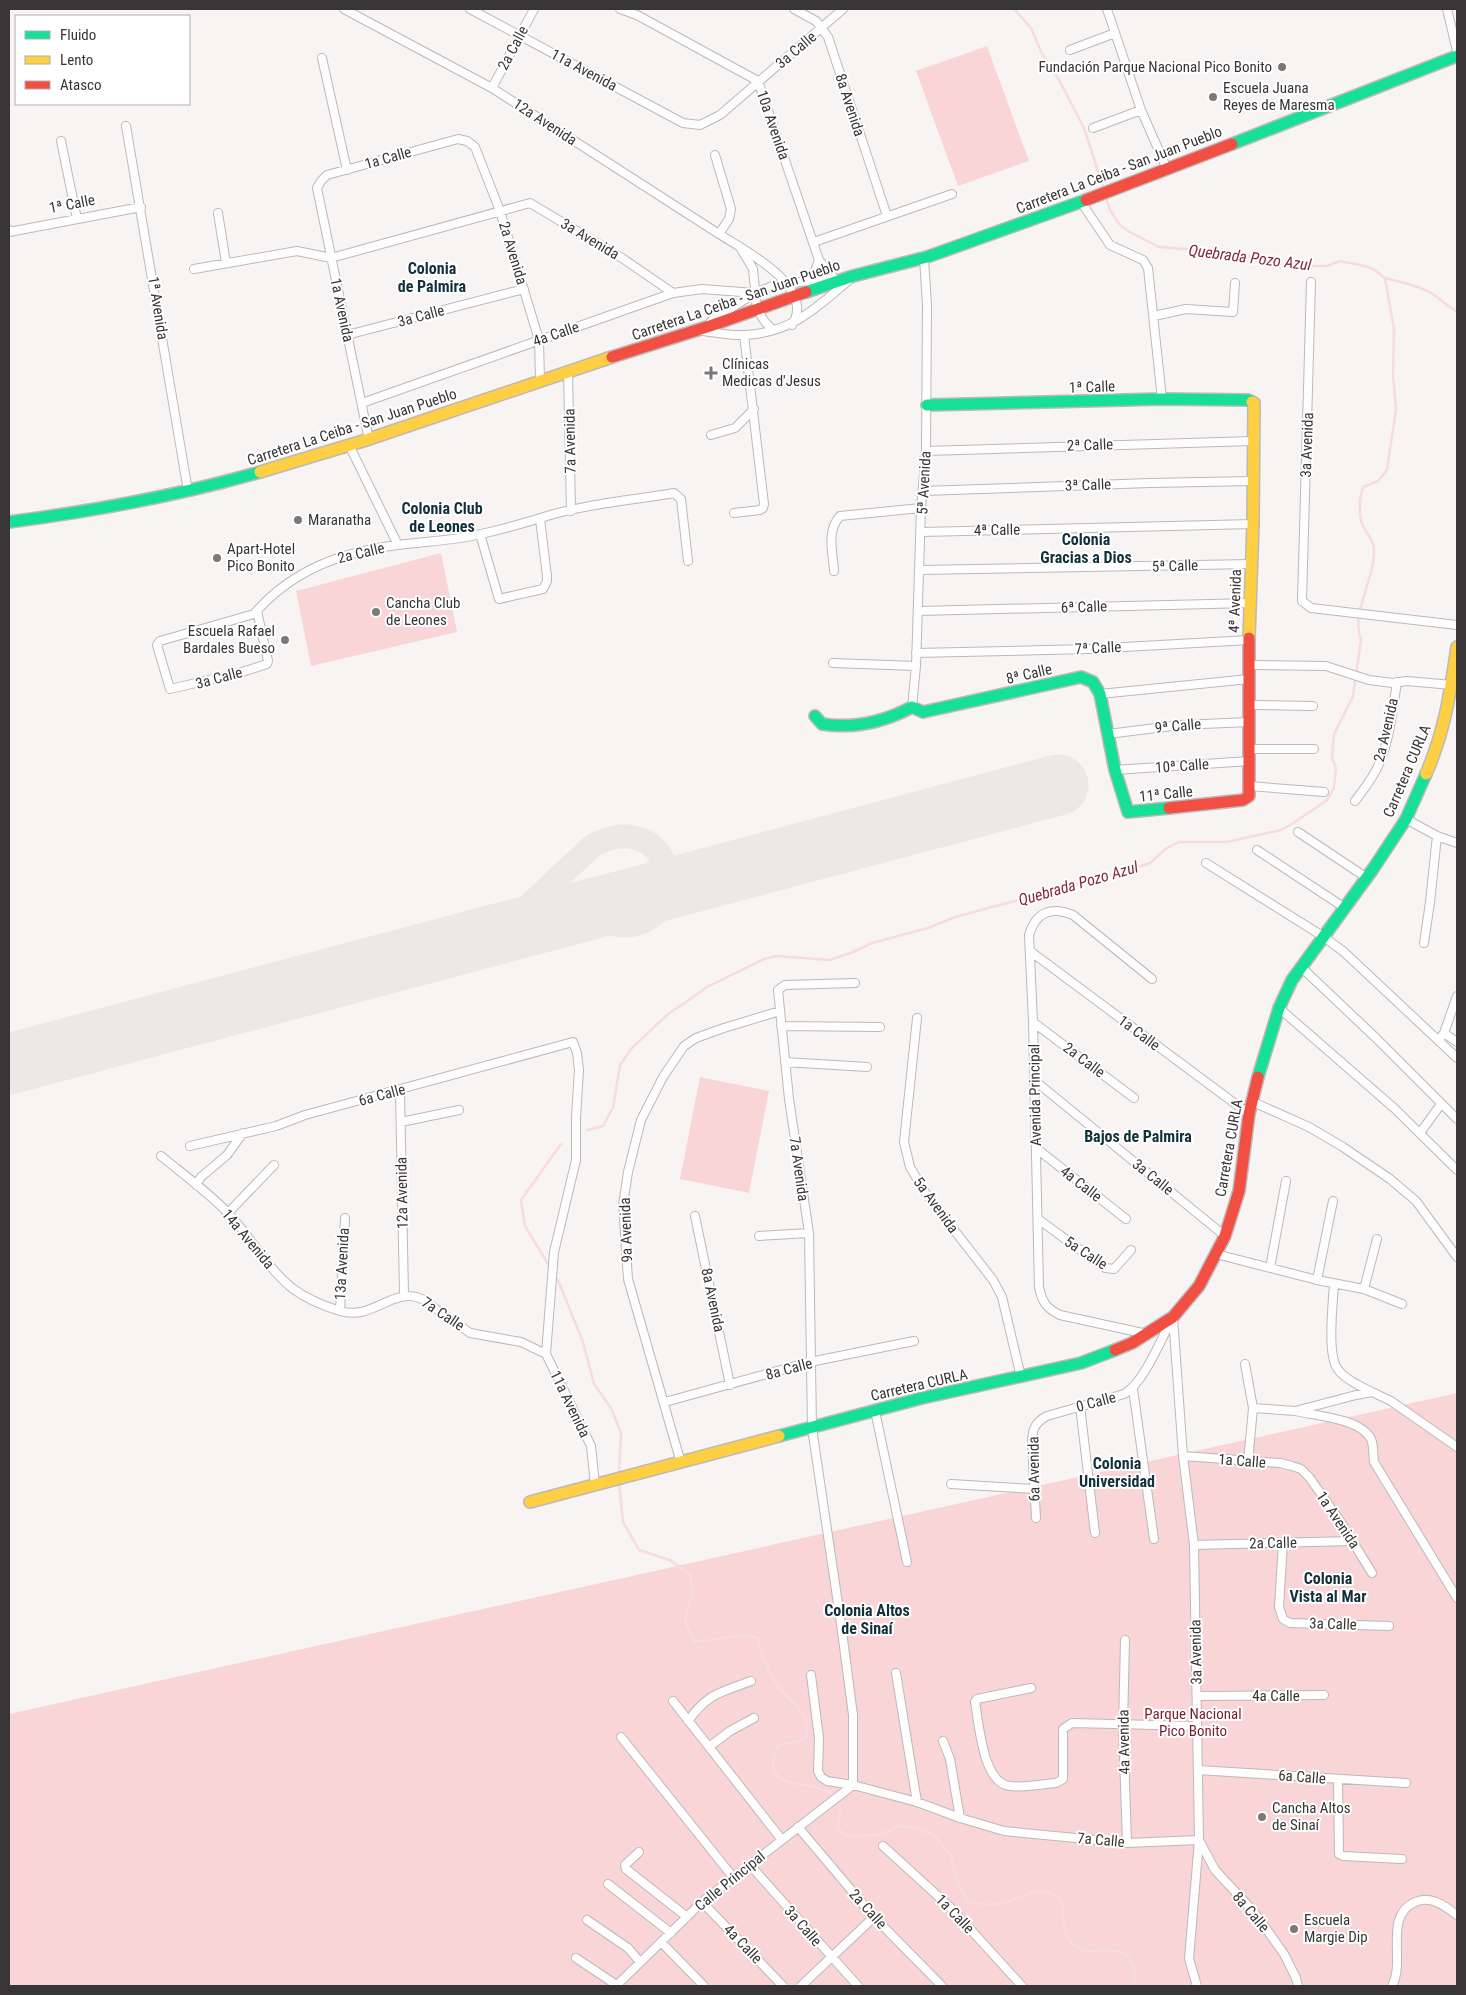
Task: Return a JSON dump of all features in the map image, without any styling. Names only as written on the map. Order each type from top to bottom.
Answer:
[{"type":"main road","name":"Carretera La Ceiba - San Juan Pueblo","points":[[9,522],[103,509],[188,491],[266,472],[350,446],[853,276],[924,258],[1081,202],[1457,56]]},
{"type":"main road","name":"1ª Calle","points":[[927,405],[1162,399],[1248,400],[1254,403],[1255,407]]},
{"type":"main road","name":"4ª Avenida","points":[[1249,791],[1249,640],[1255,407]]},
{"type":"main road","name":"Carretera CURLA","points":[[530,1502],[922,1398],[1021,1378],[1081,1363],[1132,1343],[1173,1317],[1199,1286],[1225,1236],[1238,1192],[1249,1114],[1261,1065],[1279,1008],[1292,980],[1367,878],[1406,819],[1437,748],[1453,705],[1452,685],[1457,653]]},
{"type":"main road","name":"8ª Calle","points":[[912,707],[923,712],[1081,677],[1091,679],[1096,684],[1100,694]]},
{"type":"main road","points":[[1100,694],[1115,770]]},
{"type":"main road","points":[[816,716],[822,724],[834,727],[862,724],[895,716],[912,707]]},
{"type":"main road","name":"11ª Calle","points":[[1115,770],[1126,810],[1129,812],[1243,800],[1249,791]]},
{"type":"street","name":"12a Avenida","points":[[344,9],[492,88],[719,234],[751,252],[785,282],[795,297]]},
{"type":"street","name":"11a Avenida","points":[[470,9],[683,123],[700,125]]},
{"type":"street","name":"2a Calle","points":[[492,88],[534,9]]},
{"type":"street","name":"10a Avenida","points":[[620,9],[637,15],[758,81],[819,260]]},
{"type":"street","name":"8a Avenida","points":[[794,9],[816,20],[828,37],[887,216]]},
{"type":"street","name":"3a Calle","points":[[700,125],[720,115],[843,9]]},
{"type":"street","points":[[1107,9],[1141,110],[1167,169]]},
{"type":"street","points":[[1447,9],[1457,51]]},
{"type":"street","points":[[1070,50],[1115,33]]},
{"type":"street","points":[[322,58],[347,170]]},
{"type":"street","points":[[1093,128],[1141,110]]},
{"type":"street","name":"1ª Avenida","points":[[126,126],[188,491]]},
{"type":"street","name":"1a Calle","points":[[321,181],[327,176],[458,139]]},
{"type":"street","name":"2a Avenida","points":[[458,139],[466,140],[475,147],[500,211],[539,340],[540,381]]},
{"type":"street","points":[[61,141],[77,219]]},
{"type":"street","points":[[715,156],[730,209],[729,219],[719,234]]},
{"type":"street","name":"1a Avenida","points":[[321,181],[318,188],[368,440]]},
{"type":"street","points":[[814,242],[952,194]]},
{"type":"street","points":[[1081,202],[1110,245],[1146,263],[1154,316],[1162,399]]},
{"type":"street","name":"3a Avenida","points":[[500,211],[530,203],[622,258],[673,293]]},
{"type":"street","name":"1ª Calle","points":[[9,231],[141,207]]},
{"type":"street","points":[[194,269],[297,251],[331,258],[500,211]]},
{"type":"street","points":[[218,213],[226,263]]},
{"type":"street","name":"12a Avenida","points":[[740,247],[753,269],[757,308]]},
{"type":"street","name":"5ª Avenida","points":[[912,707],[916,666],[921,508],[926,450],[927,305],[924,258]]},
{"type":"street","points":[[819,260],[834,278]]},
{"type":"street","points":[[812,280],[819,260]]},
{"type":"street","points":[[697,330],[755,292],[785,282],[853,276]]},
{"type":"street","points":[[697,330],[744,335],[792,325],[806,316],[853,276]]},
{"type":"street","name":"3a Avenida","points":[[1312,282],[1302,601],[1311,608],[1457,625]]},
{"type":"street","points":[[1154,316],[1186,309],[1232,312],[1235,284]]},
{"type":"street","name":"3a Calle","points":[[347,335],[524,288]]},
{"type":"street","name":"4a Calle","points":[[362,403],[673,293],[702,289],[755,292]]},
{"type":"street","points":[[792,325],[797,312],[795,297]]},
{"type":"street","points":[[757,308],[765,322],[773,330]]},
{"type":"street","points":[[734,512],[760,510],[763,508],[754,408],[744,335]]},
{"type":"street","name":"7a Avenida","points":[[568,371],[572,511]]},
{"type":"street","points":[[711,435],[735,428],[754,408]]},
{"type":"street","name":"2ª Calle","points":[[926,450],[1253,441]]},
{"type":"street","points":[[350,446],[398,545]]},
{"type":"street","name":"3ª Calle","points":[[923,491],[1253,481]]},
{"type":"street","name":"2a Calle","points":[[172,689],[168,686],[158,645],[160,641],[254,614],[275,592],[298,576],[327,561],[365,551],[480,534],[572,511],[674,493],[681,499],[688,561]]},
{"type":"street","points":[[834,571],[831,536],[833,524],[840,516],[921,508]]},
{"type":"street","points":[[480,534],[498,596],[502,599],[543,589],[547,576],[540,518]]},
{"type":"street","name":"4ª Calle","points":[[921,532],[1253,524]]},
{"type":"street","name":"5ª Calle","points":[[920,570],[1251,564]]},
{"type":"street","name":"6ª Calle","points":[[918,611],[1250,603]]},
{"type":"street","name":"3a Calle","points":[[172,689],[264,665],[268,661],[257,611]]},
{"type":"street","name":"7ª Calle","points":[[916,653],[1089,649],[1249,640]]},
{"type":"street","points":[[834,663],[916,666]]},
{"type":"street","points":[[1249,665],[1326,666],[1360,677],[1397,682],[1452,685]]},
{"type":"street","points":[[1100,694],[1249,679]]},
{"type":"street","name":"2a Avenida","points":[[1355,801],[1372,779],[1381,761],[1389,730],[1397,682]]},
{"type":"street","points":[[1249,705],[1313,706]]},
{"type":"street","name":"9ª Calle","points":[[1108,734],[1180,726],[1249,722]]},
{"type":"street","points":[[1249,749],[1314,749]]},
{"type":"street","name":"10ª Calle","points":[[1115,770],[1249,761]]},
{"type":"street","points":[[1249,791],[1324,792]]},
{"type":"street","points":[[1406,819],[1437,836],[1457,843]]},
{"type":"street","points":[[1298,832],[1367,878]]},
{"type":"street","points":[[1424,944],[1437,836]]},
{"type":"street","points":[[1257,850],[1345,908]]},
{"type":"street","points":[[1206,863],[1324,937],[1344,952],[1457,1058]]},
{"type":"street","name":"Avenida Principal","points":[[1148,1334],[1060,1315],[1049,1309],[1042,1300],[1039,1287],[1033,1022],[1029,935],[1036,920],[1050,911],[1062,911],[1082,922],[1152,979]]},
{"type":"street","name":"1a Calle","points":[[1030,951],[1249,1114]]},
{"type":"street","points":[[1301,968],[1376,1038],[1457,1119]]},
{"type":"street","name":"7a Avenida","points":[[853,1785],[853,1715],[812,1428],[809,1233],[785,1062],[778,990],[781,986],[854,983]]},
{"type":"street","points":[[1439,1040],[1444,1033],[1457,996]]},
{"type":"street","points":[[1279,1008],[1394,1108],[1457,1170]]},
{"type":"street","name":"9a Avenida","points":[[680,1463],[665,1402],[628,1279],[622,1205],[628,1172],[641,1120],[663,1077],[684,1046],[696,1038],[780,1011]]},
{"type":"street","name":"5a Avenida","points":[[917,1018],[904,1142],[910,1167],[926,1194],[993,1280],[1002,1297],[1021,1378]]},
{"type":"street","name":"2a Calle","points":[[1033,1022],[1134,1098]]},
{"type":"street","points":[[781,1026],[880,1027]]},
{"type":"street","points":[[1444,1033],[1457,1042]]},
{"type":"street","name":"6a Calle","points":[[190,1146],[400,1091],[573,1042],[577,1053],[579,1070],[576,1160],[554,1252],[546,1354]]},
{"type":"street","points":[[785,1062],[867,1066]]},
{"type":"street","name":"3a Calle","points":[[1034,1080],[1225,1236]]},
{"type":"street","name":"12a Avenida","points":[[400,1091],[404,1295]]},
{"type":"street","points":[[1252,1102],[1309,1127],[1343,1147],[1390,1180],[1416,1201],[1457,1258]]},
{"type":"street","points":[[1420,1133],[1441,1104]]},
{"type":"street","points":[[401,1122],[459,1110]]},
{"type":"street","points":[[196,1185],[201,1177],[227,1155],[243,1133]]},
{"type":"street","name":"4a Calle","points":[[1036,1148],[1126,1219]]},
{"type":"street","name":"14a Avenida","points":[[161,1156],[228,1213],[273,1269],[292,1288],[340,1311]]},
{"type":"street","points":[[228,1213],[274,1164]]},
{"type":"street","points":[[1270,1268],[1286,1181]]},
{"type":"street","points":[[1317,1280],[1334,1201]]},
{"type":"street","name":"8a Avenida","points":[[695,1216],[730,1385]]},
{"type":"street","name":"13a Avenida","points":[[340,1311],[345,1218]]},
{"type":"street","name":"5a Calle","points":[[1038,1219],[1105,1268],[1114,1269],[1131,1250]]},
{"type":"street","points":[[759,1236],[809,1233]]},
{"type":"street","points":[[1364,1289],[1377,1239]]},
{"type":"street","points":[[1216,1254],[1317,1280],[1364,1289],[1402,1304]]},
{"type":"street","points":[[1334,1284],[1332,1356],[1336,1368],[1356,1384],[1391,1401],[1457,1447]]},
{"type":"street","name":"7a Calle","points":[[340,1311],[362,1313],[404,1295],[413,1295],[422,1298],[470,1332],[521,1342],[546,1354]]},
{"type":"street","name":"3a Avenida","points":[[1173,1317],[1183,1456],[1194,1545],[1199,1840],[1189,1959],[1197,1986]]},
{"type":"street","name":"0 Calle","points":[[1038,1421],[1046,1416],[1119,1396],[1133,1389],[1142,1378],[1173,1317]]},
{"type":"street","name":"8a Calle","points":[[665,1402],[810,1362],[914,1341]]},
{"type":"street","name":"11a Avenida","points":[[546,1354],[591,1446],[595,1485]]},
{"type":"street","points":[[1245,1364],[1253,1408],[1248,1462]]},
{"type":"street","points":[[1133,1389],[1154,1539]]},
{"type":"street","points":[[1295,1411],[1372,1392]]},
{"type":"street","points":[[1080,1406],[1095,1533]]},
{"type":"street","points":[[1253,1408],[1295,1411],[1354,1424],[1370,1438],[1374,1462],[1457,1598]]},
{"type":"street","points":[[875,1411],[907,1562]]},
{"type":"street","name":"6a Avenida","points":[[1036,1518],[1032,1433],[1038,1421]]},
{"type":"street","name":"1a Calle","points":[[1183,1456],[1280,1464],[1301,1470]]},
{"type":"street","name":"1a Avenida","points":[[1301,1470],[1338,1518],[1372,1573]]},
{"type":"street","points":[[952,1484],[1034,1489]]},
{"type":"street","name":"2a Calle","points":[[1194,1545],[1352,1541]]},
{"type":"street","name":"3a Calle","points":[[1283,1543],[1280,1614],[1283,1619],[1290,1623],[1389,1626]]},
{"type":"street","name":"4a Avenida","points":[[1125,1640],[1123,1726],[1126,1843]]},
{"type":"street","points":[[896,1674],[917,1802]]},
{"type":"street","name":"7a Calle","points":[[811,1675],[819,1738],[818,1772],[827,1781],[853,1785],[917,1802],[960,1818],[1004,1831],[1126,1843],[1199,1840]]},
{"type":"street","points":[[688,1722],[705,1700],[751,1681]]},
{"type":"street","points":[[1031,1688],[976,1700],[988,1764],[996,1780],[1009,1786],[1056,1783],[1063,1779],[1063,1729],[1072,1724],[1197,1726]]},
{"type":"street","name":"4a Calle","points":[[1197,1696],[1324,1696]]},
{"type":"street","points":[[673,1701],[782,1840]]},
{"type":"street","points":[[709,1747],[730,1731],[754,1718]]},
{"type":"street","points":[[621,1737],[733,1877]]},
{"type":"street","points":[[943,1741],[954,1780],[960,1818]]},
{"type":"street","name":"6a Calle","points":[[1198,1770],[1406,1783]]},
{"type":"street","points":[[1338,1780],[1338,1852],[1343,1856],[1402,1859]]},
{"type":"street","name":"Calle Principal","points":[[617,1986],[702,1902],[853,1785]]},
{"type":"street","name":"2a Calle","points":[[798,1828],[874,1917],[942,1986]]},
{"type":"street","name":"8a Calle","points":[[1199,1840],[1215,1870],[1254,1912],[1284,1954],[1298,1986]]},
{"type":"street","name":"1a Calle","points":[[883,1846],[951,1908],[1022,1986]]},
{"type":"street","points":[[639,1852],[625,1864],[626,1869],[687,1918]]},
{"type":"street","name":"3a Calle","points":[[750,1864],[831,1958],[858,1986]]},
{"type":"street","points":[[608,1884],[671,1933]]},
{"type":"street","points":[[1392,1986],[1397,1972],[1397,1929],[1403,1910],[1419,1900],[1430,1900],[1442,1904],[1457,1915]]},
{"type":"street","name":"4a Calle","points":[[702,1902],[783,1986]]},
{"type":"street","points":[[802,1986],[874,1917]]},
{"type":"street","points":[[587,1920],[628,1948],[640,1962]]},
{"type":"street","points":[[661,1942],[704,1986]]},
{"type":"street","points":[[576,1958],[617,1986]]},
{"type":"green space","points":[[987,46],[1029,161],[958,186],[916,71]]},
{"type":"green space","name":"Cancha Club de Leones","points":[[441,553],[457,632],[311,666],[296,591]]},
{"type":"green space","points":[[700,1077],[769,1091],[749,1193],[680,1179]]},
{"type":"green space","name":"Parque Nacional Pico Bonito","points":[[1457,1393],[1457,1986],[9,1986],[9,1714]]},
{"type":"waterway","name":"Quebrada Pozo Azul","points":[[1014,9],[1031,28],[1042,54],[1058,78],[1084,128],[1104,190]]},
{"type":"waterway","name":"Quebrada Pozo Azul","points":[[587,1130],[603,1126],[613,1108],[620,1065],[631,1049],[668,1014],[707,987],[764,959],[776,956],[829,960],[851,953],[872,943],[928,928],[955,917],[1150,863],[1167,848],[1179,842],[1227,842],[1281,830],[1327,800],[1334,788],[1336,768],[1332,757],[1334,734],[1353,696],[1361,640],[1358,629],[1359,618],[1374,560],[1373,543],[1362,524],[1361,497],[1363,487],[1378,481],[1387,470],[1396,409],[1393,375],[1394,329],[1385,278],[1375,270],[1365,266],[1340,261],[1327,266],[1299,266],[1281,264],[1253,256],[1233,257],[1210,251],[1159,247],[1128,231],[1119,224],[1110,210],[1106,198]]},
{"type":"waterway","points":[[1385,278],[1426,290],[1457,312]]},
{"type":"waterway","name":"Quebrada Pozo Azul","points":[[548,1264],[525,1226],[521,1200],[561,1144]]},
{"type":"waterway","name":"Quebrada Pozo Azul","points":[[558,1280],[583,1342],[594,1384],[611,1408],[621,1433],[619,1474]]},
{"type":"waterway","name":"Quebrada Pozo Azul","points":[[619,1482],[623,1522],[639,1550],[670,1560],[690,1575],[692,1593],[685,1621],[694,1642],[745,1635],[758,1638],[765,1663],[773,1680],[803,1714],[806,1721],[806,1737],[800,1741],[779,1745],[773,1760],[774,1770],[777,1775],[788,1782],[814,1787],[833,1794],[840,1808],[838,1828],[846,1836],[878,1835],[900,1826],[914,1828],[934,1835],[951,1856],[958,1883],[968,1902],[994,1904],[1034,1892],[1040,1891],[1053,1894],[1059,1898],[1062,1904],[1064,1927],[1072,1943],[1085,1951],[1110,1950],[1127,1955],[1136,1974],[1133,1986]]},
{"type":"taxiway","points":[[489,937],[506,927],[592,846],[618,837],[639,839],[655,849],[665,864],[668,883],[664,901],[653,916],[625,926],[604,922],[576,913]]},
{"type":"runway","points":[[9,1064],[1058,785]]},
{"type":"traffic: fast","points":[[1232,144],[1457,56]]},
{"type":"traffic: fast","points":[[806,292],[853,276],[927,257],[1086,200]]},
{"type":"traffic: fast","points":[[927,405],[1162,399],[1248,400],[1252,402]]},
{"type":"traffic: fast","points":[[9,522],[135,502],[229,481],[260,472]]},
{"type":"traffic: fast","points":[[815,716],[822,724],[857,725],[891,717],[912,707],[923,712],[1081,677],[1093,682],[1100,694],[1115,770],[1128,812],[1169,808]]},
{"type":"traffic: fast","points":[[1258,1077],[1279,1008],[1292,980],[1373,869],[1406,819],[1426,774]]},
{"type":"traffic: fast","points":[[779,1436],[922,1398],[1081,1363],[1115,1350]]},
{"type":"traffic: slow","points":[[260,472],[363,441],[612,357]]},
{"type":"traffic: slow","points":[[1249,638],[1253,524],[1254,403],[1252,402]]},
{"type":"traffic: slow","points":[[1426,774],[1442,727],[1457,647]]},
{"type":"traffic: slow","points":[[530,1502],[779,1436]]},
{"type":"traffic: jam","points":[[1086,200],[1232,144]]},
{"type":"traffic: jam","points":[[612,357],[710,326],[806,292]]},
{"type":"traffic: jam","points":[[1169,808],[1243,800],[1249,796],[1249,638]]},
{"type":"traffic: jam","points":[[1115,1350],[1132,1343],[1173,1317],[1199,1286],[1225,1236],[1239,1191],[1249,1114],[1258,1077]]},
{"type":"place","name":"Fundación Parque Nacional Pico Bonito","points":[[1282,67]]},
{"type":"place","name":"Escuela Juana Reyes de Maresma","points":[[1213,97]]},
{"type":"place","name":"Clínicas Medicas d'Jesus","points":[[711,373]]},
{"type":"place","name":"Maranatha","points":[[298,520]]},
{"type":"place","name":"Apart-Hotel Pico Bonito","points":[[217,558]]},
{"type":"place","name":"Cancha Club de Leones","points":[[376,612]]},
{"type":"place","name":"Escuela Rafael Bardales Bueso","points":[[285,640]]},
{"type":"place","name":"Cancha Altos de Sinaí","points":[[1262,1817]]},
{"type":"place","name":"Escuela Margie Dip","points":[[1294,1929]]},
{"type":"district","name":"Colonia de Palmira","points":[[432,277]]},
{"type":"district","name":"Colonia Club de Leones","points":[[442,517]]},
{"type":"district","name":"Colonia Gracias a Dios","points":[[1086,548]]},
{"type":"district","name":"Bajos de Palmira","points":[[1138,1136]]},
{"type":"district","name":"Colonia Universidad","points":[[1117,1472]]},
{"type":"district","name":"Colonia Vista al Mar","points":[[1328,1587]]},
{"type":"district","name":"Colonia Altos de Sinaí","points":[[867,1619]]}]
